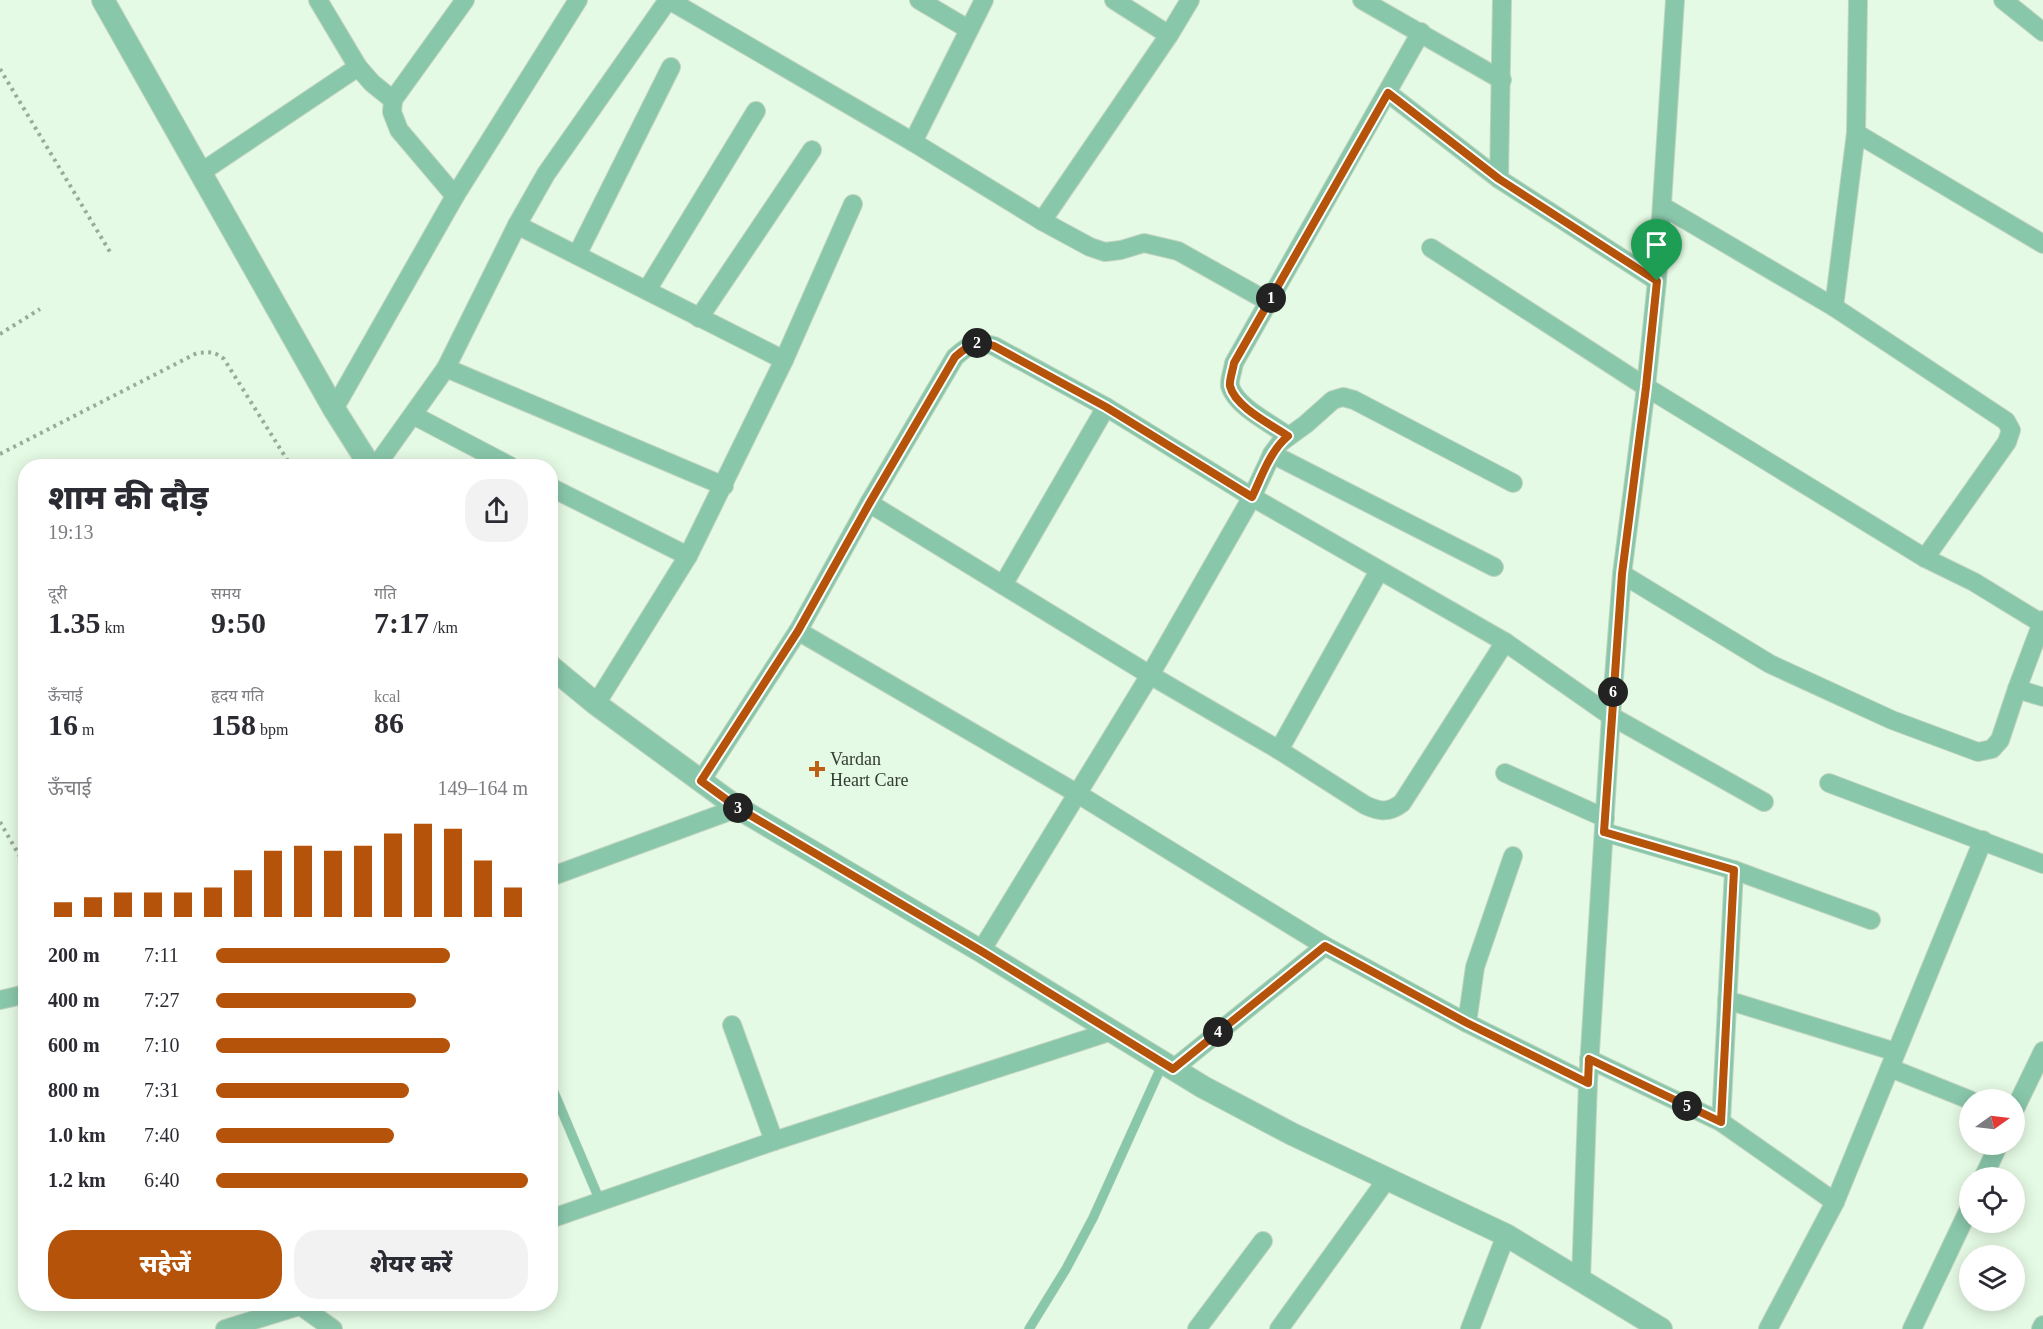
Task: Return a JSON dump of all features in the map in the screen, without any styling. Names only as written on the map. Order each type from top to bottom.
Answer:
[{"type":"street","points":[[103,0],[334,409],[366,459]]},
{"type":"street","points":[[318,0],[358,67],[372,83],[393,100]]},
{"type":"street","points":[[455,195],[399,130],[392,112],[393,100],[465,0]]},
{"type":"street","points":[[334,409],[455,195],[578,0]]},
{"type":"street","points":[[381,459],[446,368],[517,225],[546,174],[669,0],[914,142],[1042,221],[1090,247],[1105,252],[1144,243],[1179,251],[1269,302]]},
{"type":"street","points":[[919,0],[968,29]]},
{"type":"street","points":[[914,142],[984,0]]},
{"type":"street","points":[[1114,0],[1170,35]]},
{"type":"street","points":[[1042,221],[1170,35],[1191,0]]},
{"type":"street","points":[[1362,0],[1502,80]]},
{"type":"street","points":[[1499,179],[1502,0]]},
{"type":"street","points":[[1581,1280],[1589,1059],[1611,716],[1622,574],[1657,281],[1675,0]]},
{"type":"street","points":[[1834,307],[1856,133],[1858,0]]},
{"type":"street","points":[[2003,0],[2043,32]]},
{"type":"street","points":[[1288,436],[1245,407],[1234,396],[1230,384],[1234,363],[1421,32]]},
{"type":"street","points":[[200,173],[358,67]]},
{"type":"street","points":[[577,255],[671,68]]},
{"type":"street","points":[[1388,93],[1499,179],[1657,281]]},
{"type":"street","points":[[647,290],[756,111]]},
{"type":"street","points":[[1856,133],[2043,244]]},
{"type":"street","points":[[699,318],[812,150]]},
{"type":"street","points":[[596,704],[688,556],[724,486],[784,360],[853,204]]},
{"type":"street","points":[[1662,206],[1834,307],[2006,421],[2010,430],[2007,442],[1925,558]]},
{"type":"street","points":[[517,225],[784,360]]},
{"type":"street","points":[[1431,248],[1646,387],[1925,558],[1974,582],[2042,622],[2000,740],[1992,749],[1978,752],[1892,720],[1770,664],[1622,574]]},
{"type":"street","points":[[701,781],[798,631],[955,357],[968,346],[981,342],[994,346],[1106,407],[1252,497],[1505,642],[1611,716],[1764,802]]},
{"type":"street","points":[[446,368],[724,486]]},
{"type":"street","points":[[981,951],[1150,675],[1252,497],[1272,454],[1280,443],[1333,400],[1344,397],[1354,400],[1512,483]]},
{"type":"street","points":[[1003,585],[1106,407]]},
{"type":"street","points":[[412,415],[497,459]]},
{"type":"street","points":[[1272,454],[1494,567]]},
{"type":"street","points":[[558,491],[688,556]]},
{"type":"street","points":[[869,504],[1150,675],[1279,750],[1365,805],[1379,811],[1392,811],[1402,803],[1505,642]]},
{"type":"street","points":[[1279,750],[1379,571]]},
{"type":"street","points":[[798,631],[1078,794],[1325,946],[1467,1023],[1588,1083]]},
{"type":"street","points":[[558,673],[596,704],[738,808],[981,951],[1168,1066],[1292,1134],[1506,1235],[1661,1329]]},
{"type":"street","points":[[2017,689],[2043,697]]},
{"type":"street","points":[[1505,773],[1605,825],[1871,920]]},
{"type":"street","points":[[1829,783],[2043,864]]},
{"type":"street","points":[[558,874],[738,808]]},
{"type":"street","points":[[1768,1329],[1835,1202],[1983,840]]},
{"type":"street","points":[[1467,1023],[1475,967],[1513,855]]},
{"type":"street","points":[[1721,1122],[1734,870]]},
{"type":"street","points":[[1168,1066],[1325,946]]},
{"type":"street","points":[[0,1000],[18,996]]},
{"type":"street","points":[[1727,1000],[1893,1060],[1959,1094]]},
{"type":"street","points":[[732,1024],[774,1141]]},
{"type":"street","points":[[558,1216],[774,1141],[1112,1031]]},
{"type":"street","points":[[2025,1089],[2043,1051]]},
{"type":"street","points":[[1589,1059],[1721,1122],[1835,1202]]},
{"type":"street","points":[[1279,1329],[1387,1179]]},
{"type":"street","points":[[1912,1329],[1959,1230]]},
{"type":"street","points":[[1470,1329],[1506,1235]]},
{"type":"street","points":[[1197,1329],[1263,1241]]},
{"type":"street","points":[[225,1329],[280,1311]]},
{"type":"street","points":[[311,1311],[333,1329]]},
{"type":"lane","points":[[1029,1329],[1066,1269],[1093,1218],[1168,1066]]},
{"type":"lane","points":[[558,1102],[600,1201]]},
{"type":"path","points":[[0,69],[110,252]]},
{"type":"path","points":[[0,334],[40,309]]},
{"type":"path","points":[[0,454],[196,353],[210,352],[224,359],[287,459]]},
{"type":"path","points":[[0,822],[18,855]]},
{"type":"place","name":"Vardan Heart Care","points":[[817,769]]},
{"type":"route","points":[[1388,93],[1499,179],[1657,281],[1622,574],[1604,832],[1734,870],[1721,1122],[1589,1059],[1588,1083],[1414,996],[1325,946],[1173,1069],[981,951],[738,808],[701,781],[798,631],[955,357],[968,346],[981,342],[994,346],[1106,407],[1252,497],[1272,454],[1288,436],[1245,407],[1234,396],[1230,384],[1234,363],[1388,93]]}]
